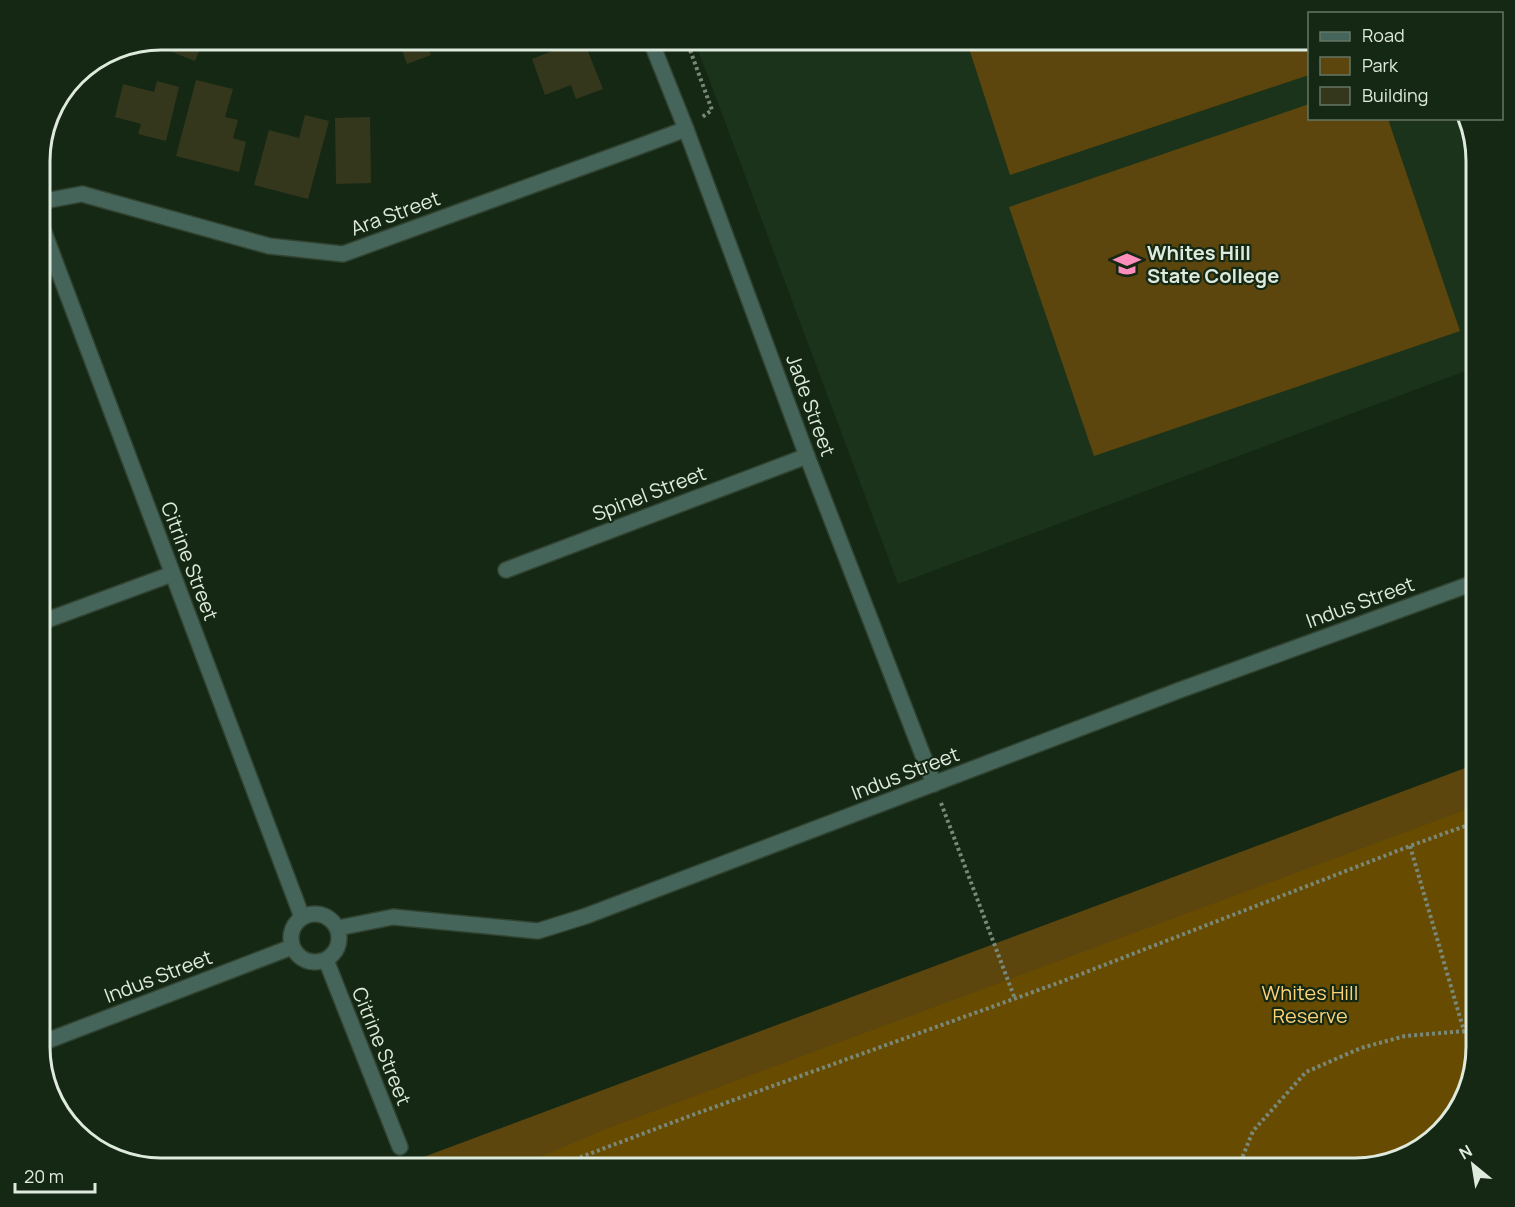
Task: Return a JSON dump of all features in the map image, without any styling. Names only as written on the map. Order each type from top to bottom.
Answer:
[{"type":"street","name":"Jade Street","points":[[654,50],[807,456],[934,784]]},
{"type":"street","name":"Ara Street","points":[[50,200],[82,194],[269,246],[343,254],[686,129]]},
{"type":"street","name":"Citrine Street","points":[[50,248],[302,917]]},
{"type":"street","name":"Spinel Street","points":[[506,570],[807,456]]},
{"type":"street","points":[[50,619],[172,574]]},
{"type":"street","name":"Indus Street","points":[[338,928],[393,917],[538,931],[597,912],[1169,695],[1466,586]]},
{"type":"street","points":[[312,913],[322,914],[332,919],[338,928],[339,946],[326,960],[316,962],[306,960],[292,947],[292,930],[302,917],[312,913]]},
{"type":"street","name":"Indus Street","points":[[50,1040],[292,947]]},
{"type":"street","name":"Citrine Street","points":[[326,960],[400,1147]]},
{"type":"path","points":[[686,129],[712,110],[690,50]]},
{"type":"path","points":[[934,784],[1015,999]]},
{"type":"path","points":[[579,1158],[1015,999],[1466,826]]},
{"type":"path","points":[[1410,846],[1466,1035]]},
{"type":"path","points":[[1242,1158],[1253,1131],[1306,1072],[1361,1048],[1405,1036],[1464,1031]]},
{"type":"shaded area","name":"Whites Hill State College","points":[[698,50],[1308,50],[1308,120],[1458,120],[1465,146],[1466,160],[1466,371],[898,584]]},
{"type":"green space","points":[[970,50],[1308,50],[1308,75],[1010,175]]},
{"type":"green space","points":[[1308,104],[1308,120],[1388,120],[1460,331],[1094,456],[1009,207]]},
{"type":"green space","name":"Whites Hill Reserve","points":[[1466,768],[1465,1061],[1457,1089],[1438,1120],[1416,1139],[1397,1149],[1369,1157],[1355,1158],[421,1158]]},
{"type":"green space","name":"Whites Hill Reserve","points":[[1466,810],[1465,1061],[1457,1089],[1438,1120],[1416,1139],[1397,1149],[1369,1157],[1355,1158],[538,1158],[606,1129]]},
{"type":"building","points":[[167,50],[200,50],[195,61]]},
{"type":"building","points":[[402,50],[429,50],[431,55],[407,64]]},
{"type":"building","points":[[555,50],[587,50],[603,89],[576,99],[571,85],[545,95],[532,59]]},
{"type":"building","points":[[196,80],[233,89],[225,117],[238,120],[233,138],[246,142],[239,172],[176,156]]},
{"type":"building","points":[[157,81],[179,87],[166,141],[138,134],[141,124],[115,117],[123,84],[154,92]]},
{"type":"building","points":[[305,115],[329,121],[308,199],[254,185],[269,130],[299,138]]},
{"type":"building","points":[[370,117],[371,183],[336,184],[335,118]]},
{"type":"place","name":"Whites Hill State College","points":[[1127,264]]}]
